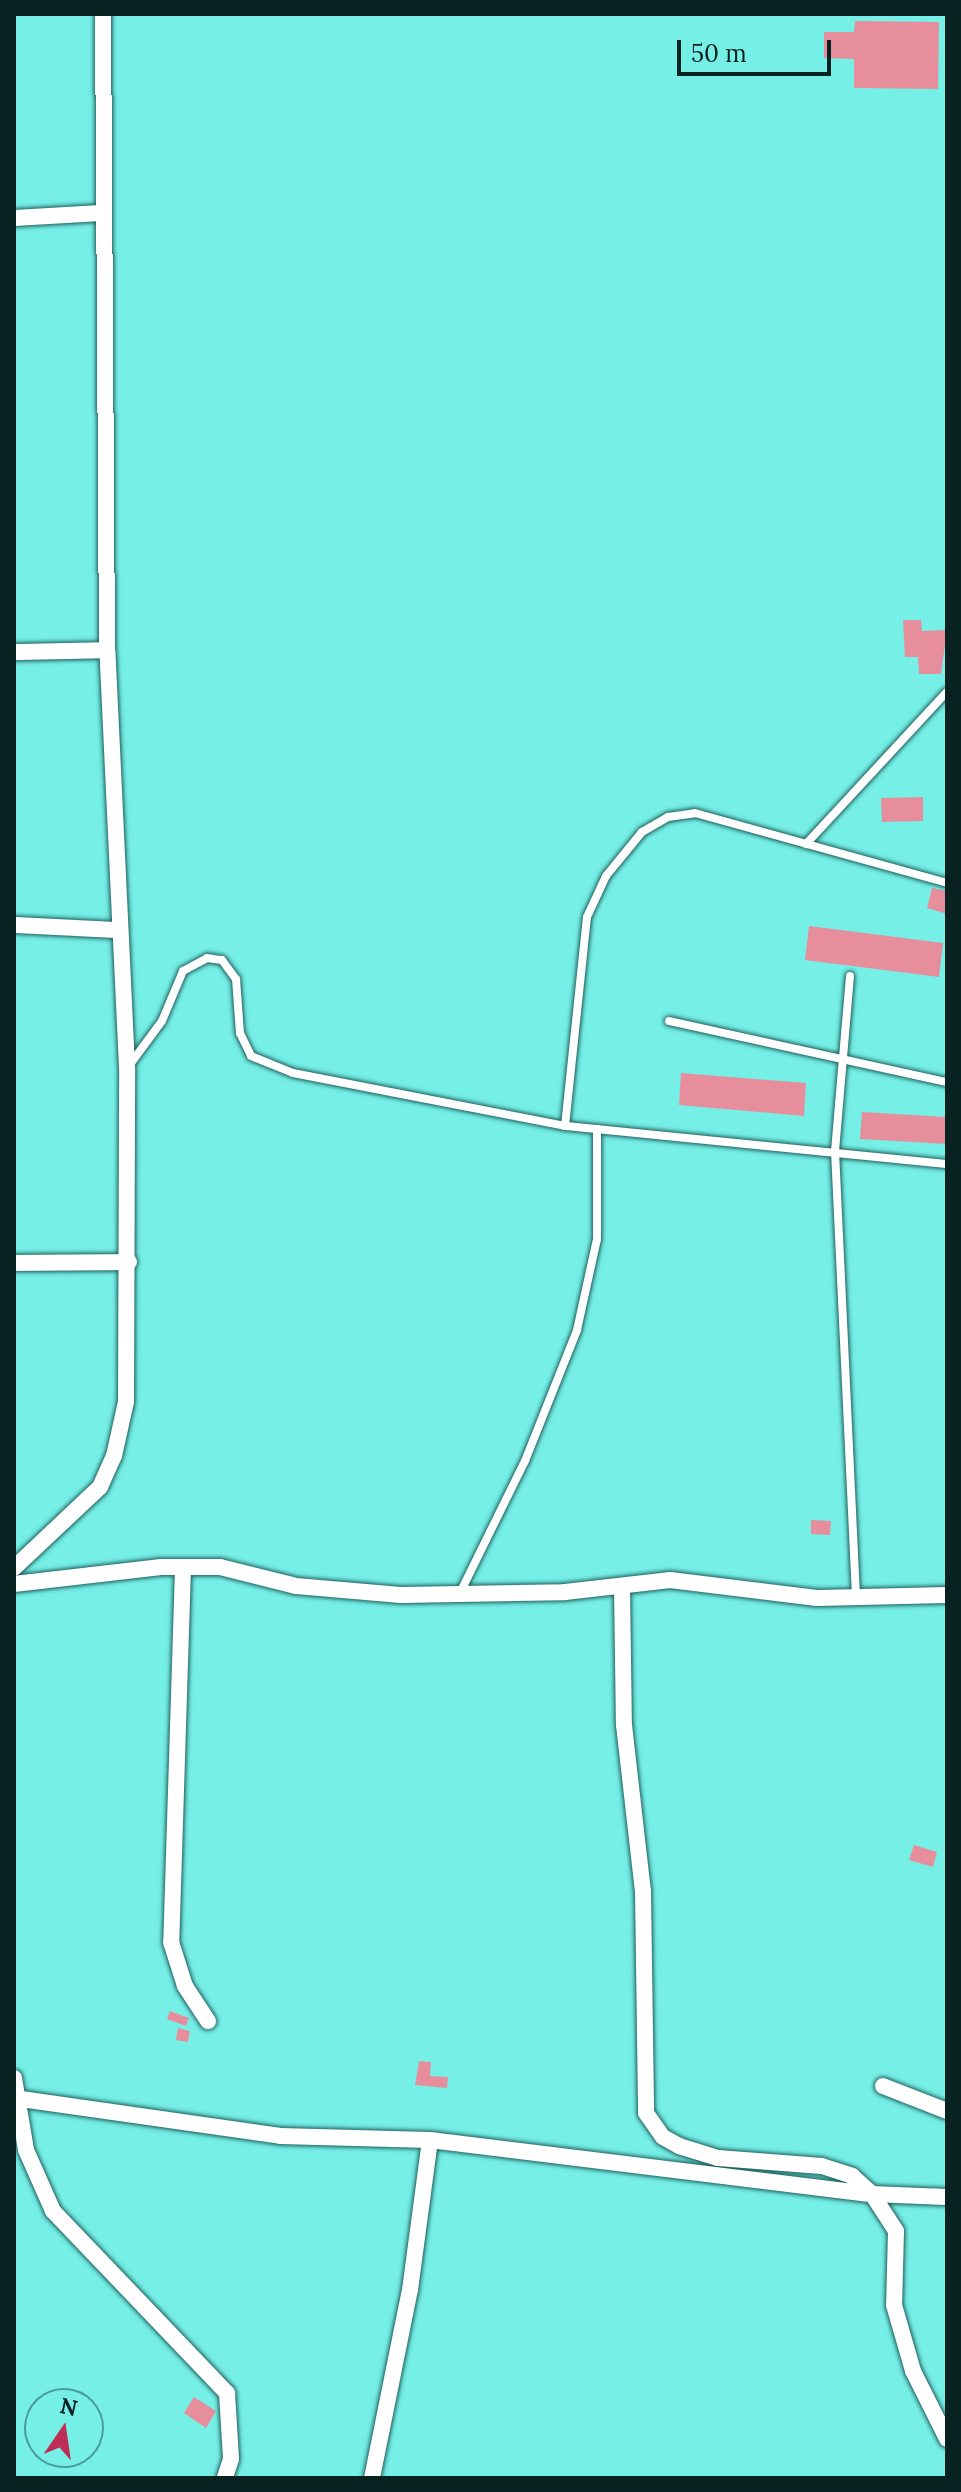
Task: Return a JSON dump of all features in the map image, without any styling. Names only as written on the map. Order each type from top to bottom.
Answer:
[{"type":"street","points":[[14,1568],[100,1487],[114,1456],[126,1402],[129,1262],[127,1067],[118,930],[107,650],[101,213],[103,14]]},
{"type":"street","points":[[14,218],[101,213]]},
{"type":"street","points":[[14,652],[107,650]]},
{"type":"street","points":[[14,925],[118,930]]},
{"type":"street","points":[[14,1263],[129,1262]]},
{"type":"street","points":[[183,1568],[171,1942],[185,1986],[208,2021]]},
{"type":"street","points":[[14,1584],[183,1568],[243,1569],[325,1590],[460,1594],[622,1588],[707,1581],[798,1597],[947,1595]]},
{"type":"street","points":[[622,1588],[624,1725],[643,1891],[646,2113],[663,2137],[679,2146],[718,2158],[822,2166],[852,2176],[872,2194],[896,2231],[895,2311],[913,2371],[947,2439]]},
{"type":"street","points":[[14,2078],[26,2150],[53,2211],[227,2393],[231,2459],[225,2478]]},
{"type":"street","points":[[883,2086],[947,2111]]},
{"type":"street","points":[[17,2098],[280,2136],[430,2140],[872,2194],[947,2197]]},
{"type":"street","points":[[372,2478],[410,2290],[430,2140]]},
{"type":"lane","points":[[806,844],[947,692]]},
{"type":"lane","points":[[565,1126],[587,917],[606,876],[642,832],[668,817],[695,813],[947,883]]},
{"type":"lane","points":[[127,1067],[162,1021],[183,971],[207,958],[222,960],[236,979],[244,1046],[273,1066],[565,1126],[947,1164]]},
{"type":"lane","points":[[850,976],[840,1057],[835,1151],[856,1598]]},
{"type":"lane","points":[[669,1021],[947,1082]]},
{"type":"lane","points":[[460,1594],[525,1461],[577,1330],[597,1239],[597,1129]]},
{"type":"building","points":[[855,21],[939,22],[938,89],[854,88],[854,59],[824,58],[824,32],[854,32]]},
{"type":"building","points":[[903,620],[921,620],[922,631],[947,630],[941,674],[919,674],[918,657],[905,657]]},
{"type":"building","points":[[923,797],[923,821],[882,822],[881,798]]},
{"type":"building","points":[[932,888],[947,891],[947,914],[927,908]]},
{"type":"building","points":[[809,926],[943,943],[939,977],[805,960]]},
{"type":"building","points":[[681,1073],[806,1083],[804,1116],[679,1105]]},
{"type":"building","points":[[862,1112],[947,1117],[947,1144],[860,1139]]},
{"type":"building","points":[[811,1520],[831,1521],[830,1535],[811,1534]]},
{"type":"building","points":[[914,1845],[937,1852],[933,1867],[909,1860]]},
{"type":"building","points":[[170,2011],[189,2018],[186,2026],[167,2019]]},
{"type":"building","points":[[178,2028],[190,2031],[188,2042],[176,2040]]},
{"type":"building","points":[[419,2061],[431,2062],[430,2076],[448,2077],[447,2088],[415,2085]]},
{"type":"building","points":[[194,2397],[216,2411],[206,2428],[184,2413]]}]
